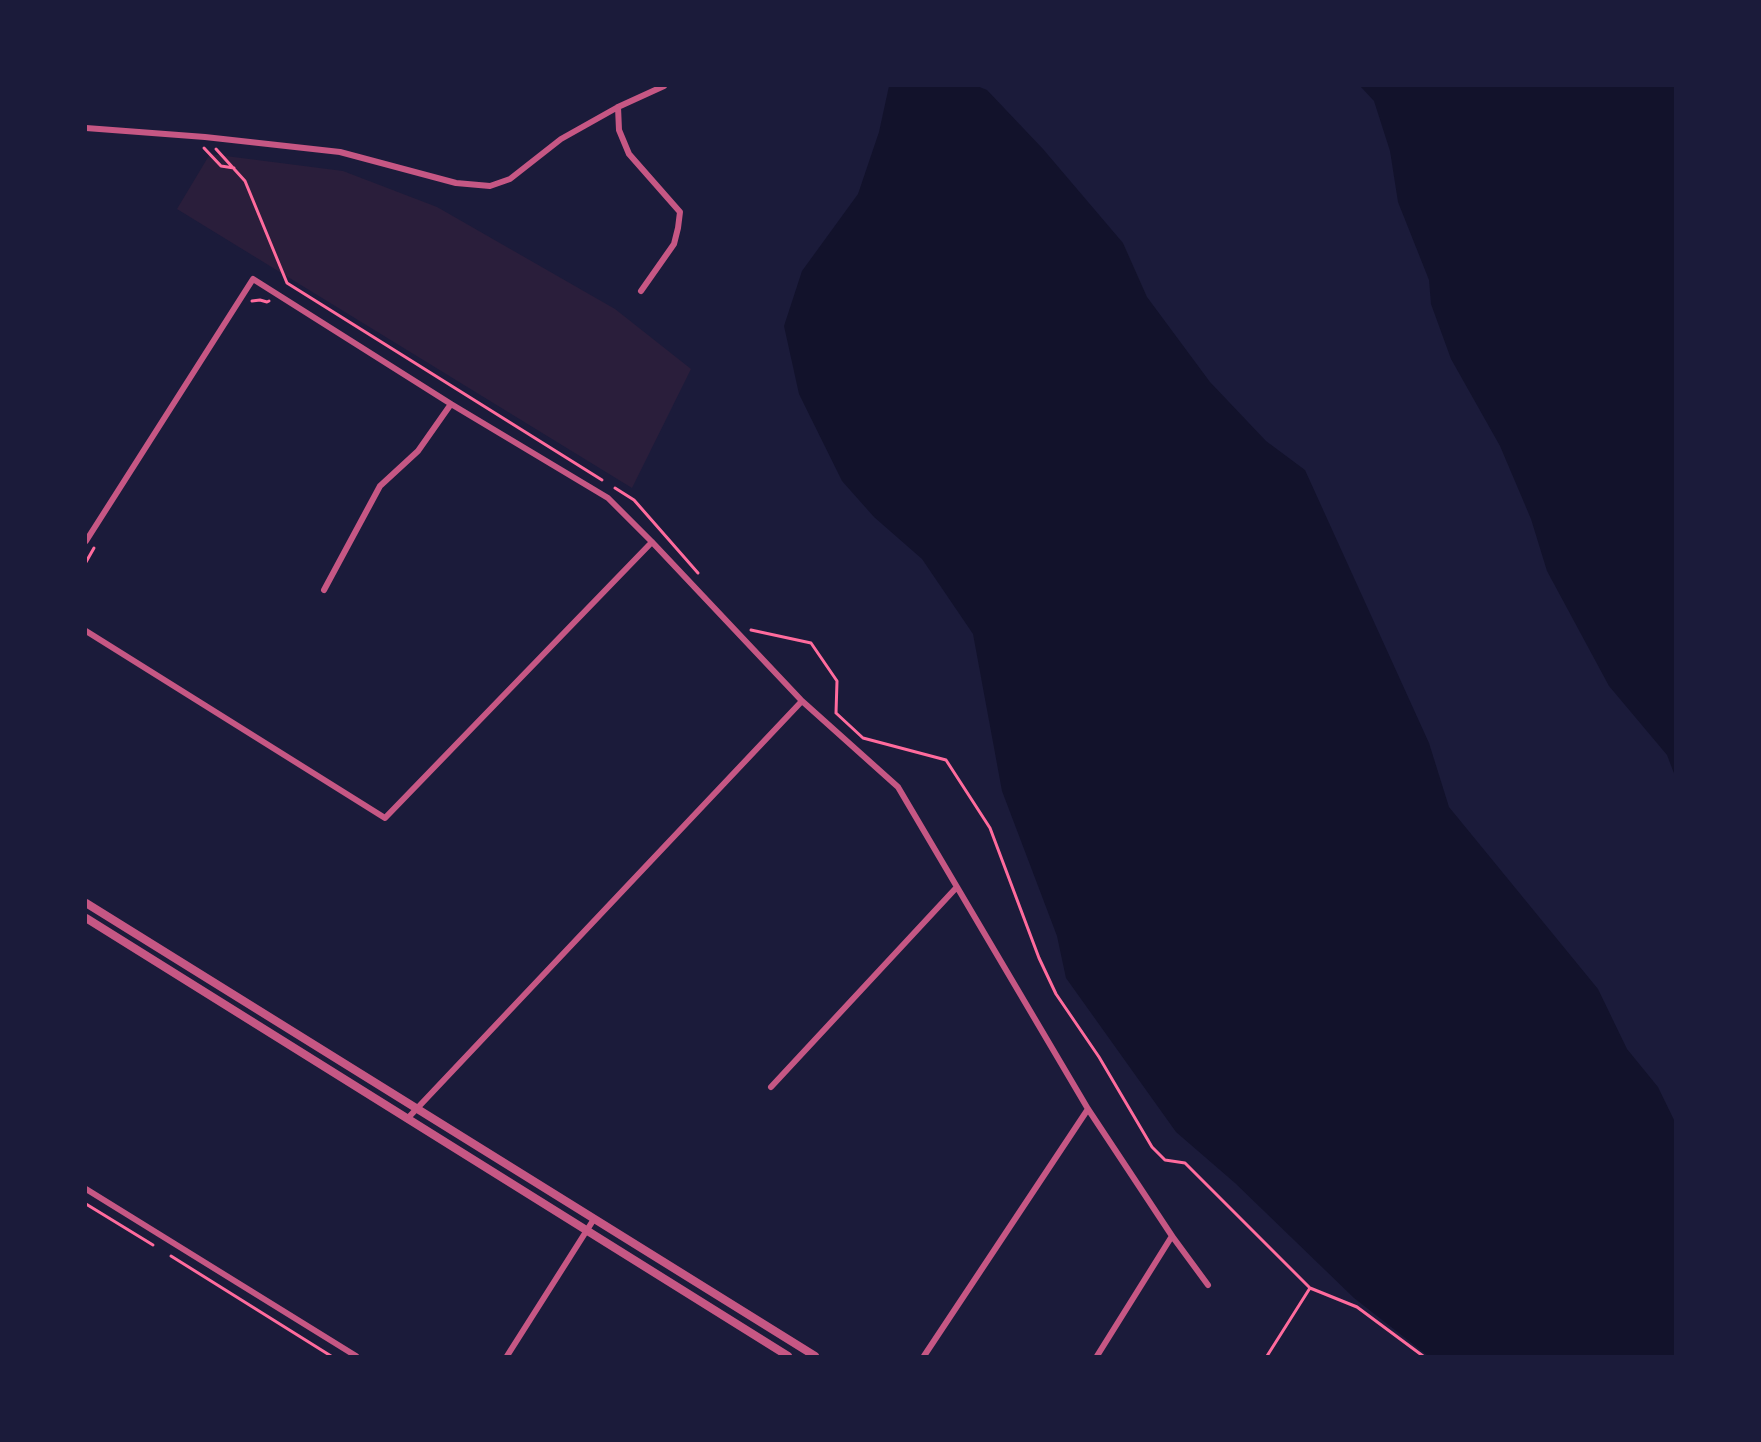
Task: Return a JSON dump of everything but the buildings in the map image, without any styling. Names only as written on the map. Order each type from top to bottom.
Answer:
[{"type":"street","points":[[86,128],[205,137],[340,152],[456,183],[490,186],[510,179],[561,139],[618,107],[664,86]]},
{"type":"street","points":[[618,107],[619,130],[629,154],[680,212],[674,244],[641,291]]},
{"type":"street","points":[[86,541],[253,279],[451,404],[608,498],[801,701],[898,788],[1088,1109],[1172,1236],[1209,1285]]},
{"type":"street","points":[[324,590],[380,486],[418,451],[451,404]]},
{"type":"street","points":[[86,631],[385,818],[652,542]]},
{"type":"street","points":[[407,1119],[801,701]]},
{"type":"street","points":[[771,1087],[956,888]]},
{"type":"street","points":[[86,903],[815,1356]]},
{"type":"street","points":[[86,918],[788,1356]]},
{"type":"street","points":[[924,1356],[1088,1109]]},
{"type":"street","points":[[86,1189],[356,1356]]},
{"type":"street","points":[[507,1356],[594,1219]]},
{"type":"street","points":[[1096,1356],[1172,1236]]},
{"type":"path","points":[[205,137],[245,181],[287,283],[605,482]]},
{"type":"path","points":[[198,147],[206,149],[221,166],[234,168]]},
{"type":"path","points":[[615,488],[634,501],[702,578]]},
{"type":"path","points":[[748,630],[811,643],[837,681],[836,713],[863,738],[946,760],[990,828],[1039,958],[1056,994],[1099,1057],[1152,1147],[1165,1160],[1185,1163],[1310,1288],[1357,1307],[1423,1356]]},
{"type":"path","points":[[86,1204],[331,1356]]},
{"type":"path","points":[[1267,1356],[1310,1288]]},
{"type":"shaded area","points":[[889,86],[977,86],[987,90],[1043,149],[1123,243],[1147,297],[1210,382],[1266,441],[1305,470],[1429,743],[1449,807],[1598,989],[1627,1049],[1658,1087],[1675,1122],[1675,1356],[1428,1356],[1354,1298],[1235,1183],[1176,1132],[1066,978],[1057,936],[1002,791],[973,634],[922,559],[874,517],[842,481],[799,394],[784,326],[802,271],[858,194],[879,132]]},
{"type":"shaded area","points":[[1360,86],[1675,86],[1675,776],[1667,755],[1609,686],[1547,571],[1531,519],[1500,446],[1451,359],[1431,304],[1429,280],[1398,202],[1390,151],[1374,101]]},
{"type":"shaded area","points":[[210,154],[343,171],[437,207],[615,309],[691,369],[632,488],[177,209]]}]
